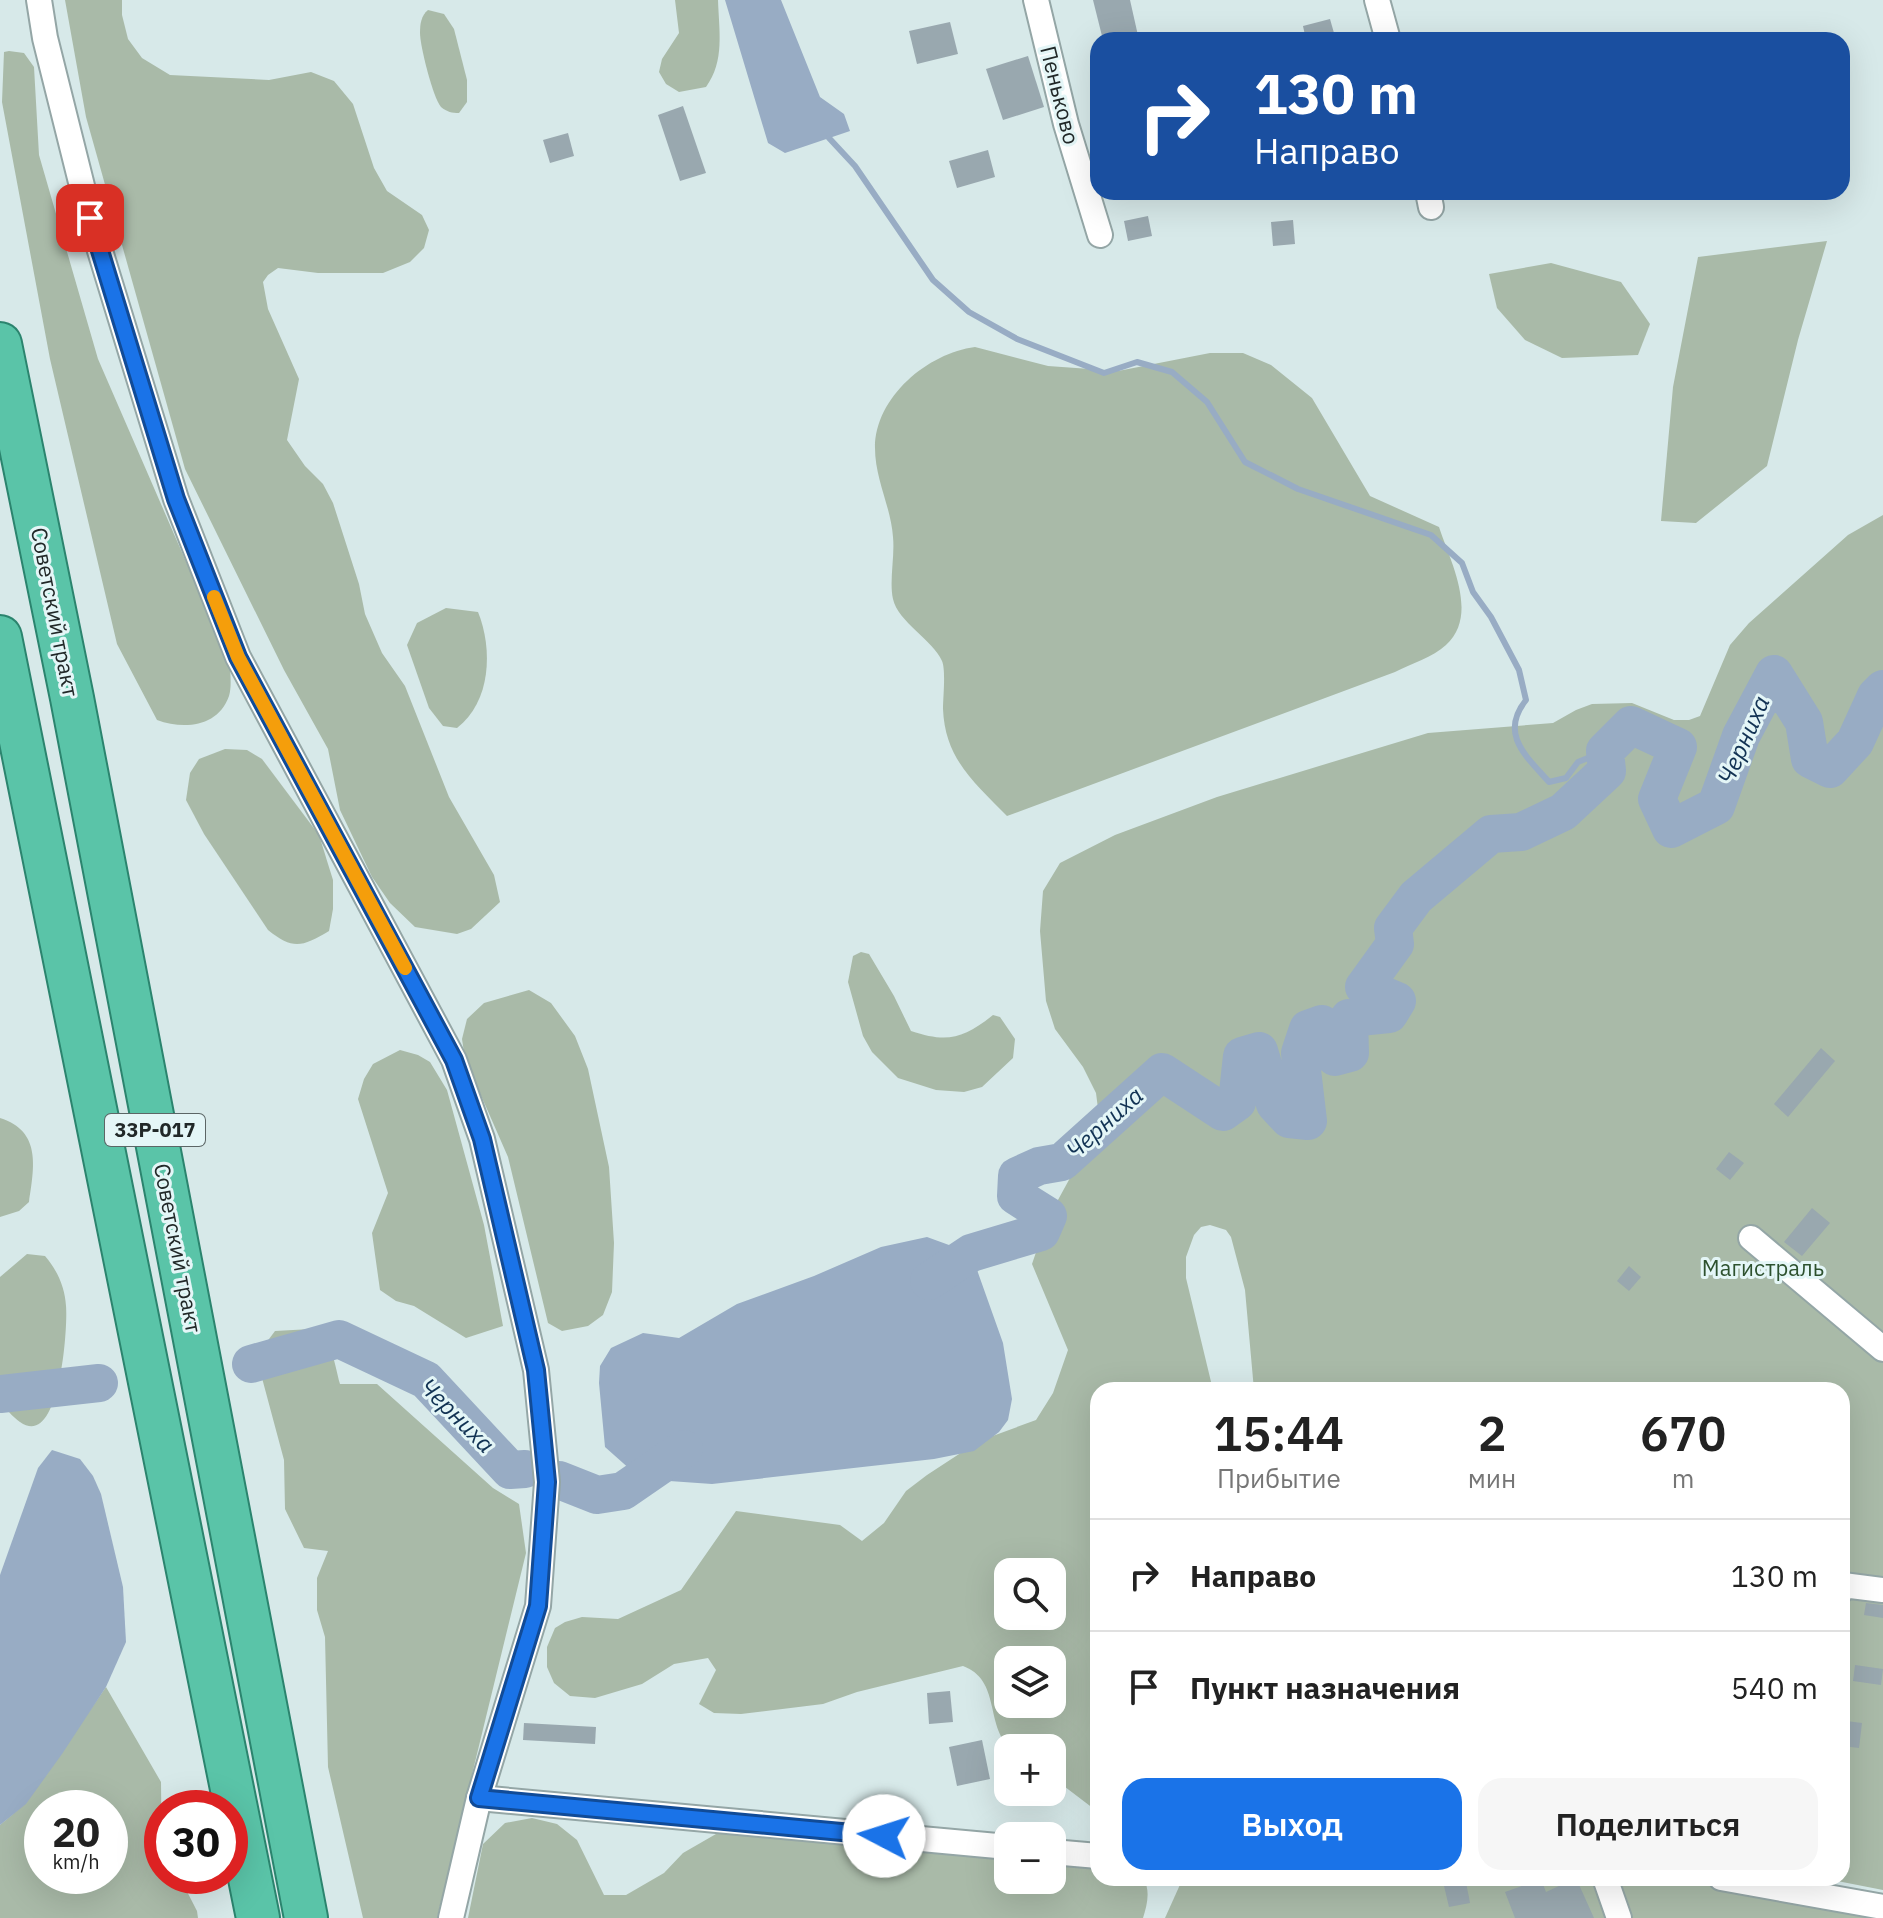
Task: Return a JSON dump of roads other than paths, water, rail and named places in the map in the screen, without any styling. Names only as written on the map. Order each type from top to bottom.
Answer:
[{"type":"highway","name":"Советский тракт","points":[[0,344],[72,698],[306,1918]]},
{"type":"highway","name":"33Р-017","points":[[0,637],[258,1918]]},
{"type":"street","points":[[39,0],[45,38],[90,218],[176,499],[238,657],[454,1060],[482,1139],[536,1370],[547,1482],[538,1606],[479,1798],[451,1918]]},
{"type":"street","name":"Пеньково","points":[[1036,0],[1066,124],[1100,235]]},
{"type":"street","points":[[1377,0],[1386,32]]},
{"type":"street","points":[[1751,1238],[1883,1349]]},
{"type":"street","points":[[1850,1588],[1883,1590]]},
{"type":"street","points":[[479,1798],[994,1846]]},
{"type":"street","points":[[1066,1853],[1090,1855]]},
{"type":"street","points":[[1608,1886],[1619,1918]]},
{"type":"street","points":[[1805,1886],[1883,1907]]},
{"type":"water","points":[[725,0],[781,0],[820,97],[844,114],[850,131],[785,153],[768,143]]},
{"type":"water","points":[[927,1237],[971,1253],[1003,1343],[1012,1399],[1008,1420],[999,1432],[974,1451],[934,1459],[712,1484],[641,1479],[605,1447],[600,1366],[611,1348],[643,1333],[679,1338],[737,1304],[881,1247]]},
{"type":"water","points":[[52,1450],[80,1459],[93,1476],[101,1494],[123,1587],[126,1642],[106,1687],[62,1754],[36,1790],[24,1790],[24,1806],[0,1825],[0,1575],[38,1468]]},
{"type":"waterway","points":[[829,138],[855,166],[933,280],[969,312],[1017,339],[1104,373],[1137,362],[1172,372],[1207,402],[1245,462],[1298,489],[1431,535],[1462,563],[1473,592],[1491,617],[1519,670],[1526,700],[1518,712],[1515,734],[1524,754],[1549,782],[1566,778],[1578,762],[1605,751]]},
{"type":"waterway","name":"Черниха","points":[[929,1281],[971,1253],[1041,1232],[1048,1216],[1016,1196],[1017,1176],[1039,1166],[1062,1162],[1162,1072],[1223,1112],[1237,1102],[1242,1056],[1259,1051],[1275,1104],[1289,1119],[1308,1121],[1300,1053],[1308,1029],[1322,1024],[1335,1057],[1350,1053],[1349,1018],[1389,1014],[1397,1001],[1364,987],[1395,944],[1393,928],[1416,897],[1491,834],[1521,832],[1563,812],[1607,771],[1605,751],[1631,725],[1678,747],[1657,799],[1671,829],[1716,806],[1741,736],[1774,674],[1804,722],[1810,759],[1830,769],[1855,742],[1876,696],[1883,689]]},
{"type":"waterway","name":"Черниха","points":[[251,1364],[339,1339],[426,1380],[510,1470],[525,1469]]},
{"type":"waterway","name":"Черниха","points":[[0,1394],[99,1383]]},
{"type":"waterway","name":"Черниха","points":[[559,1480],[597,1495],[623,1491],[684,1449]]},
{"type":"park label","name":"Магистраль","points":[[1763,1268]]}]
